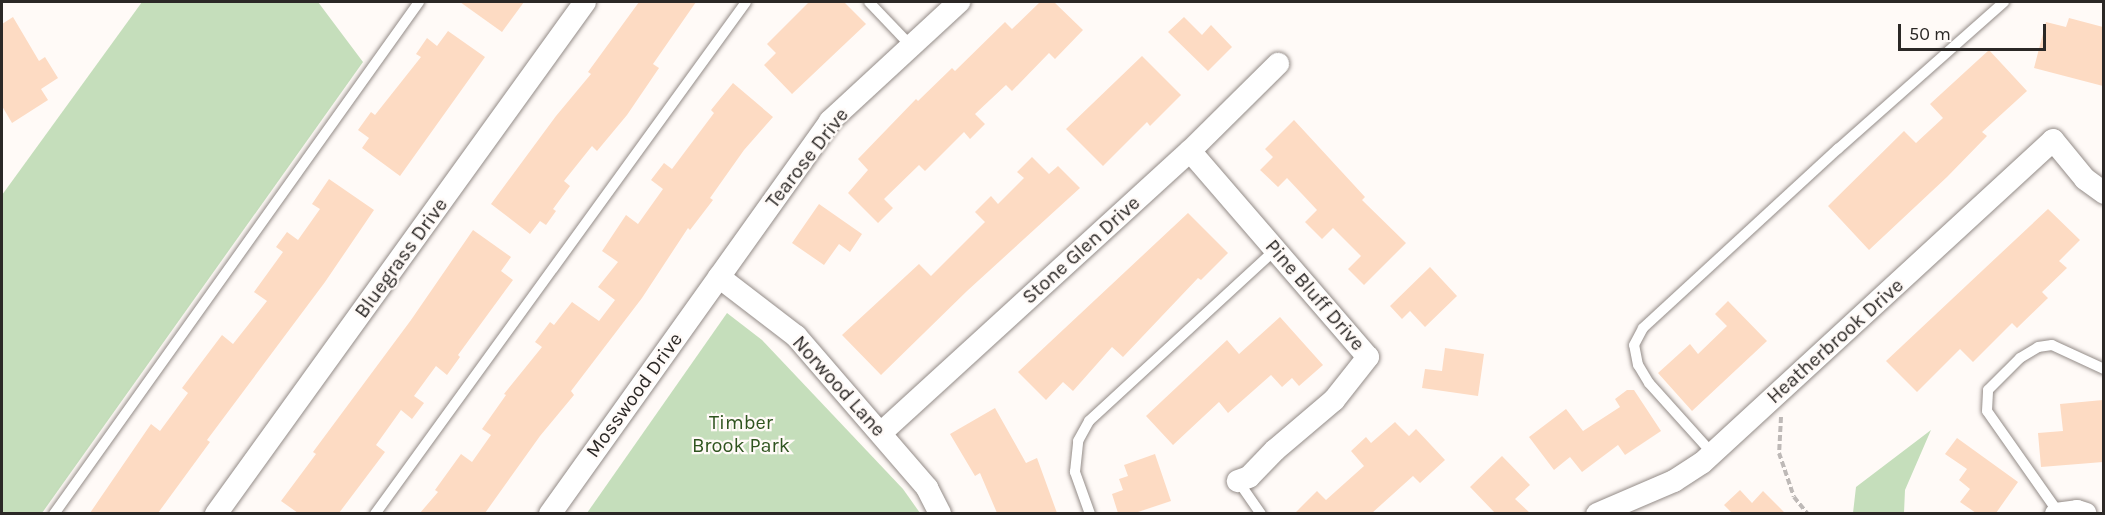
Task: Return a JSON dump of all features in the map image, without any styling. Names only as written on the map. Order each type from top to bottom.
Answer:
[{"type":"street","name":"Bluegrass Drive","points":[[216,513],[585,2]]},
{"type":"street","name":"Tearose Drive","points":[[719,277],[830,121],[959,2]]},
{"type":"street","name":"Stone Glen Drive","points":[[881,433],[1190,151],[1278,64]]},
{"type":"street","name":"Heatherbrook Drive","points":[[1598,513],[1674,481],[1712,453],[2053,140],[2085,178],[2102,188]]},
{"type":"street","name":"Pine Bluff Drive","points":[[1190,151],[1368,357],[1334,400],[1275,450],[1249,477],[1238,481]]},
{"type":"street","name":"Norwood Lane","points":[[719,277],[796,336],[927,488],[940,513]]},
{"type":"street","name":"Mosswood Drive","points":[[550,513],[719,277]]},
{"type":"street","points":[[2057,513],[2077,511],[2086,513]]},
{"type":"lane","points":[[54,513],[418,2]]},
{"type":"lane","points":[[375,513],[746,2]]},
{"type":"lane","points":[[869,2],[911,46]]},
{"type":"lane","points":[[1712,453],[1649,383],[1638,365],[1634,345],[1643,328],[2004,2]]},
{"type":"lane","points":[[1089,513],[1075,472],[1078,441],[1089,421],[1275,250]]},
{"type":"lane","points":[[2057,513],[1988,411],[1988,390],[2020,358],[2038,347],[2052,345],[2103,369]]},
{"type":"lane","points":[[1238,481],[1261,513]]},
{"type":"path","points":[[1782,413],[1779,453],[1794,497],[1808,513]]},
{"type":"green space","points":[[142,2],[318,2],[363,62],[42,513],[2,513],[2,195]]},
{"type":"green space","name":"Timber Brook Park","points":[[727,313],[762,340],[903,489],[920,513],[587,513]]},
{"type":"green space","points":[[1931,430],[1905,490],[1904,513],[1853,513],[1856,487]]},
{"type":"building","points":[[460,2],[524,2],[502,32]]},
{"type":"building","points":[[639,2],[696,2],[653,64],[659,68],[627,115],[597,151],[592,146],[564,181],[570,186],[553,209],[556,211],[546,225],[540,221],[530,234],[491,204],[556,116],[591,74],[588,72]]},
{"type":"building","points":[[809,2],[844,2],[866,24],[792,94],[764,65],[776,53],[767,44]]},
{"type":"building","points":[[1040,2],[1054,2],[1083,30],[1055,59],[1049,53],[1012,91],[1006,85],[975,114],[985,124],[970,139],[964,132],[925,171],[919,165],[884,199],[893,208],[878,223],[848,193],[868,170],[858,159],[916,99],[918,101],[952,68],[955,71],[1005,22],[1012,29]]},
{"type":"building","points":[[13,17],[39,61],[45,57],[58,78],[41,89],[48,100],[12,123],[2,106],[2,24]]},
{"type":"building","points":[[1184,17],[1202,35],[1211,25],[1232,47],[1208,71],[1168,32]]},
{"type":"building","points":[[2069,18],[2103,27],[2103,86],[2034,68],[2046,22],[2066,27]]},
{"type":"building","points":[[448,31],[485,57],[400,176],[362,148],[369,138],[358,130],[371,112],[375,115],[421,57],[416,54],[427,38],[437,46]]},
{"type":"building","points":[[1989,50],[2027,91],[1982,132],[1987,136],[1947,177],[1869,250],[1828,206],[1904,131],[1916,143],[1943,118],[1930,104]]},
{"type":"building","points":[[1142,56],[1181,95],[1150,126],[1147,122],[1103,166],[1066,129]]},
{"type":"building","points":[[733,83],[773,117],[744,150],[710,198],[713,200],[690,230],[688,228],[642,298],[571,391],[574,395],[540,436],[485,513],[420,513],[438,492],[435,490],[461,454],[472,462],[491,435],[482,429],[506,395],[504,394],[542,347],[535,342],[550,322],[554,325],[572,302],[599,321],[615,300],[598,287],[618,262],[602,251],[626,215],[638,224],[663,189],[651,180],[664,163],[672,169],[714,113],[711,110]]},
{"type":"building","points":[[1294,120],[1365,197],[1362,200],[1406,243],[1364,285],[1348,269],[1361,256],[1333,228],[1322,239],[1305,222],[1317,210],[1287,178],[1278,187],[1260,170],[1273,157],[1265,149]]},
{"type":"building","points":[[1032,157],[1049,174],[1058,166],[1080,188],[967,291],[881,375],[842,335],[919,264],[931,276],[985,222],[975,212],[991,196],[998,204],[1024,178],[1017,172]]},
{"type":"building","points":[[329,179],[374,210],[325,282],[207,440],[210,442],[158,513],[90,513],[151,424],[160,431],[188,393],[182,388],[222,335],[233,344],[267,301],[254,292],[283,252],[276,247],[287,232],[298,240],[320,209],[312,204]]},
{"type":"building","points":[[819,204],[862,234],[850,252],[839,244],[824,265],[792,243]]},
{"type":"building","points":[[2048,209],[2080,240],[2059,261],[2067,268],[2042,292],[2048,298],[2017,328],[2012,323],[1973,362],[1960,349],[1917,392],[1886,361]]},
{"type":"building","points":[[1188,213],[1228,253],[1201,280],[1198,278],[1123,357],[1112,347],[1073,391],[1063,382],[1046,400],[1018,372]]},
{"type":"building","points":[[473,230],[511,257],[501,271],[513,280],[458,355],[460,357],[447,375],[436,366],[414,396],[424,403],[412,419],[401,410],[376,445],[385,452],[339,513],[298,513],[281,501],[316,454],[313,452],[411,320]]},
{"type":"building","points":[[1430,267],[1457,296],[1425,327],[1410,311],[1402,319],[1390,306]]},
{"type":"building","points":[[1728,301],[1767,341],[1692,411],[1658,373],[1690,344],[1698,354],[1727,326],[1715,314]]},
{"type":"building","points":[[1280,317],[1323,365],[1299,386],[1292,378],[1282,387],[1271,375],[1228,413],[1219,402],[1173,445],[1146,416],[1227,340],[1239,354]]},
{"type":"building","points":[[1445,348],[1484,354],[1478,396],[1422,388],[1425,369],[1442,371]]},
{"type":"building","points":[[1627,390],[1634,390],[1661,431],[1625,455],[1618,445],[1582,472],[1570,457],[1554,470],[1529,437],[1566,409],[1583,431],[1620,407],[1615,399]]},
{"type":"building","points":[[2103,400],[2103,462],[2041,467],[2038,433],[2063,431],[2060,404]]},
{"type":"building","points":[[995,408],[1026,463],[1037,458],[1057,513],[997,513],[980,473],[975,476],[950,434]]},
{"type":"building","points":[[1395,422],[1409,436],[1416,429],[1445,460],[1420,483],[1413,476],[1372,513],[1295,513],[1317,491],[1326,500],[1364,466],[1351,451],[1366,437],[1371,443]]},
{"type":"building","points":[[1957,438],[2018,482],[1996,513],[1976,513],[1960,502],[1970,489],[1959,480],[1967,469],[1945,454]]},
{"type":"building","points":[[1155,454],[1171,501],[1135,513],[1118,513],[1112,494],[1123,490],[1119,479],[1128,476],[1124,465]]},
{"type":"building","points":[[1502,456],[1530,485],[1515,499],[1530,513],[1495,513],[1470,487]]},
{"type":"building","points":[[1740,490],[1752,503],[1763,491],[1785,513],[1732,513],[1724,505]]}]
